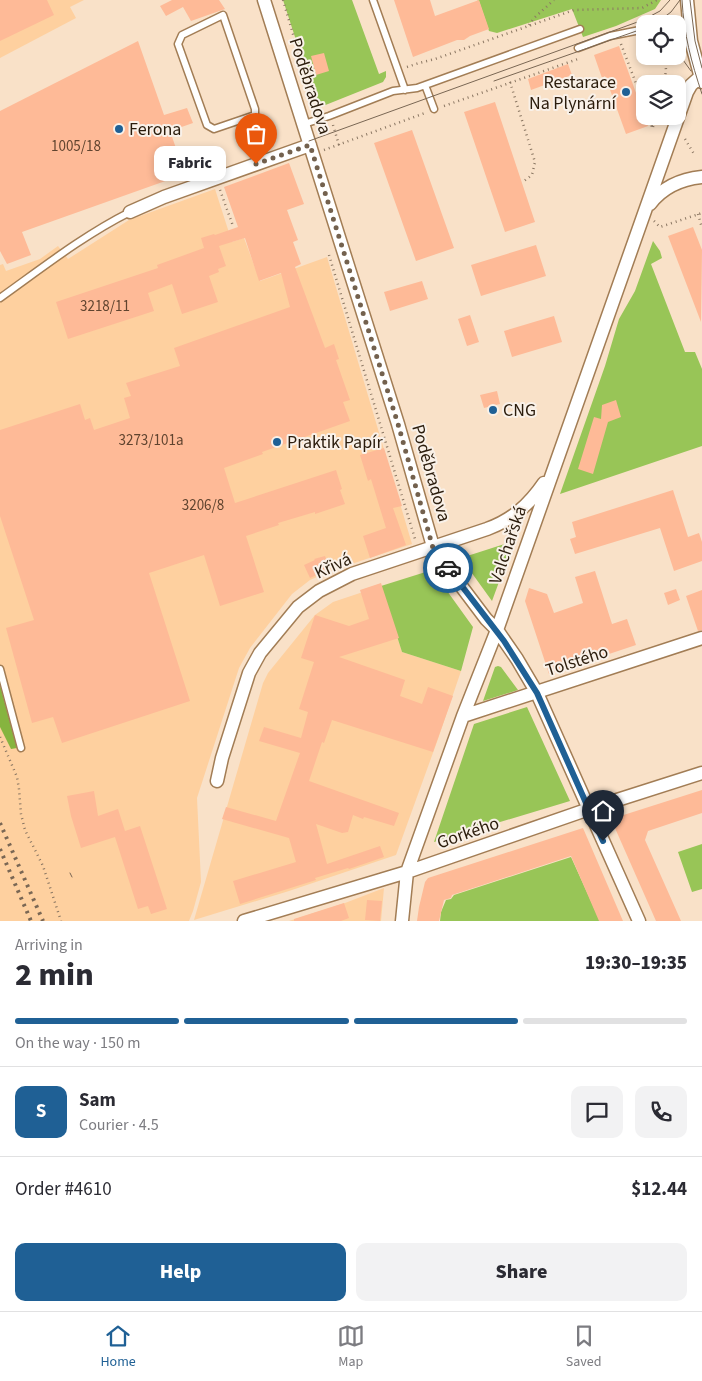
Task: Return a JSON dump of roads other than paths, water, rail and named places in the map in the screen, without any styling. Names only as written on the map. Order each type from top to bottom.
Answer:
[{"type":"street","name":"Poděbradova","points":[[264,0],[398,424],[433,548],[482,614],[497,630],[537,693],[639,921]]},
{"type":"street","points":[[684,15],[687,0]]},
{"type":"street","points":[[686,30],[691,41],[701,80]]},
{"type":"street","name":"Valchařská","points":[[402,921],[407,872],[463,716],[497,630],[687,92],[691,85],[701,80]]},
{"type":"street","points":[[130,212],[164,197],[312,150]]},
{"type":"street","name":"Valchařská","points":[[645,210],[656,197],[669,187],[690,178],[702,177]]},
{"type":"street","name":"Křivá","points":[[217,781],[249,673],[260,653],[290,616],[307,599],[318,591],[352,574],[497,526],[513,517],[527,505],[552,471]]},
{"type":"street","name":"Tolstého","points":[[463,716],[702,638]]},
{"type":"street","name":"Gorkého","points":[[244,921],[407,872],[589,809],[702,773]]},
{"type":"lane","points":[[373,0],[405,90]]},
{"type":"lane","points":[[223,15],[255,109],[255,115],[214,130],[206,124],[178,44],[182,35],[223,15]]},
{"type":"lane","points":[[304,124],[392,91],[417,88],[580,29]]},
{"type":"lane","points":[[578,48],[610,36],[636,31]]},
{"type":"lane","points":[[425,85],[434,109]]},
{"type":"lane","points":[[0,298],[68,250],[130,212]]},
{"type":"lane","points":[[0,670],[21,748]]},
{"type":"tram line","points":[[309,141],[643,20],[660,11],[670,0]]},
{"type":"tram line","points":[[667,15],[680,0]]},
{"type":"tram line","points":[[682,0],[684,25],[702,94]]},
{"type":"tram line","points":[[690,0],[695,41],[702,68]]},
{"type":"tram line","points":[[494,81],[636,31]]},
{"type":"tram line","points":[[686,64],[691,71]]},
{"type":"tram line","points":[[70,873],[72,877]]},
{"type":"railway","points":[[0,823],[43,921]]},
{"type":"railway","points":[[0,849],[31,921]]},
{"type":"place","name":"Restarace Na Plynární","points":[[626,92]]},
{"type":"place","name":"Ferona","points":[[119,129]]},
{"type":"place","name":"Fabric","points":[[256,164]]},
{"type":"place","name":"CNG","points":[[493,410]]},
{"type":"place","name":"Praktik Papír","points":[[277,442]]}]
